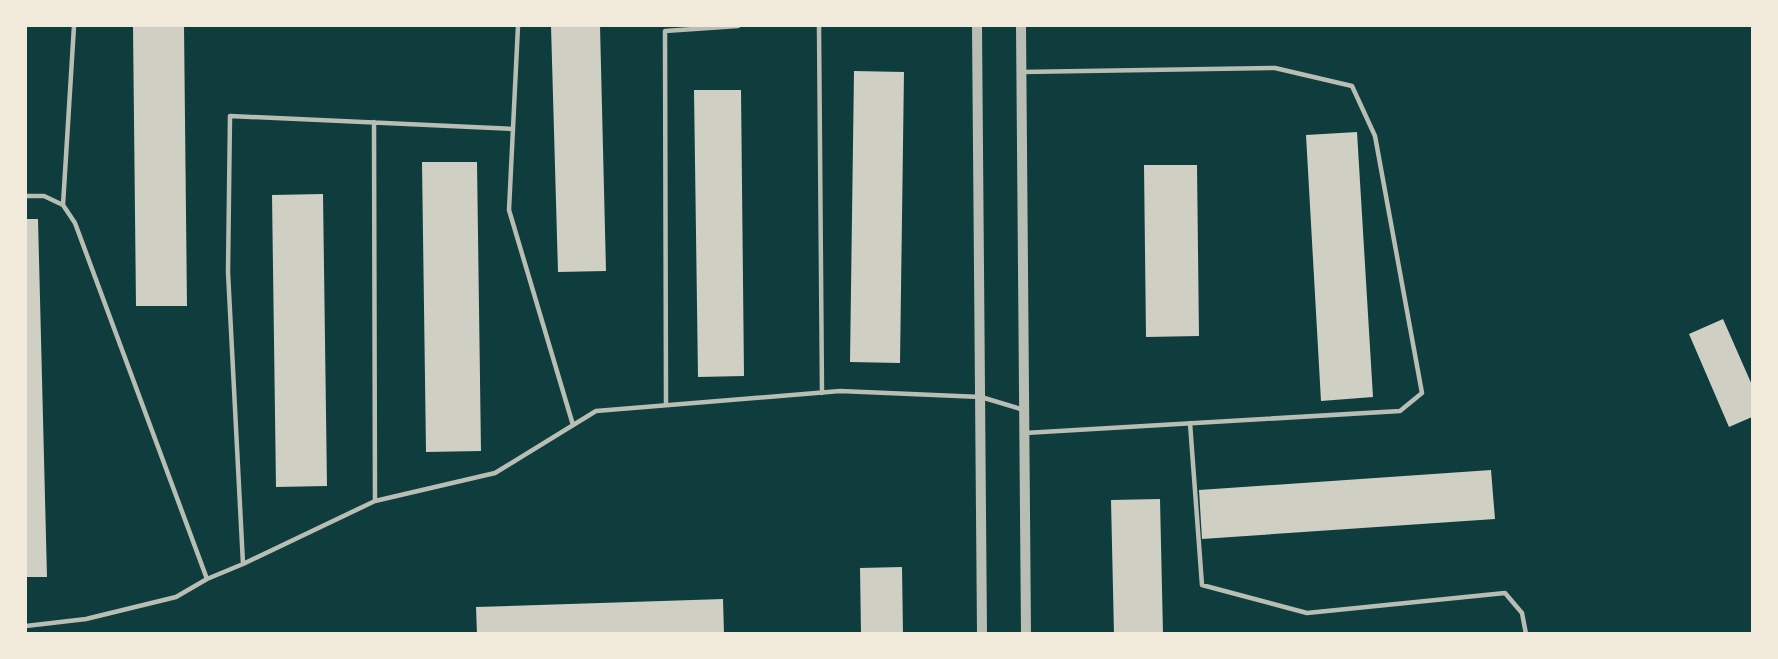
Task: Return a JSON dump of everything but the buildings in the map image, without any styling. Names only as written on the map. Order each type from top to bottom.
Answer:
[{"type":"street","points":[[977,26],[982,633]]},
{"type":"street","points":[[1021,26],[1026,633]]},
{"type":"lane","points":[[63,205],[74,26]]},
{"type":"lane","points":[[518,26],[508,210],[573,425]]},
{"type":"lane","points":[[666,405],[666,31],[738,26]]},
{"type":"lane","points":[[819,26],[822,393]]},
{"type":"lane","points":[[1021,72],[1275,68],[1352,86],[1375,136],[1422,393],[1401,411],[1024,432]]},
{"type":"lane","points":[[243,564],[228,272],[230,116],[513,129]]},
{"type":"lane","points":[[374,122],[375,501]]},
{"type":"lane","points":[[26,196],[44,196],[63,205],[75,223],[207,579]]},
{"type":"lane","points":[[26,626],[86,619],[176,597],[207,579],[375,501],[495,473],[596,411],[840,391],[981,397],[1024,410]]},
{"type":"lane","points":[[1190,423],[1202,585],[1307,613],[1505,593],[1522,613],[1526,633]]}]
